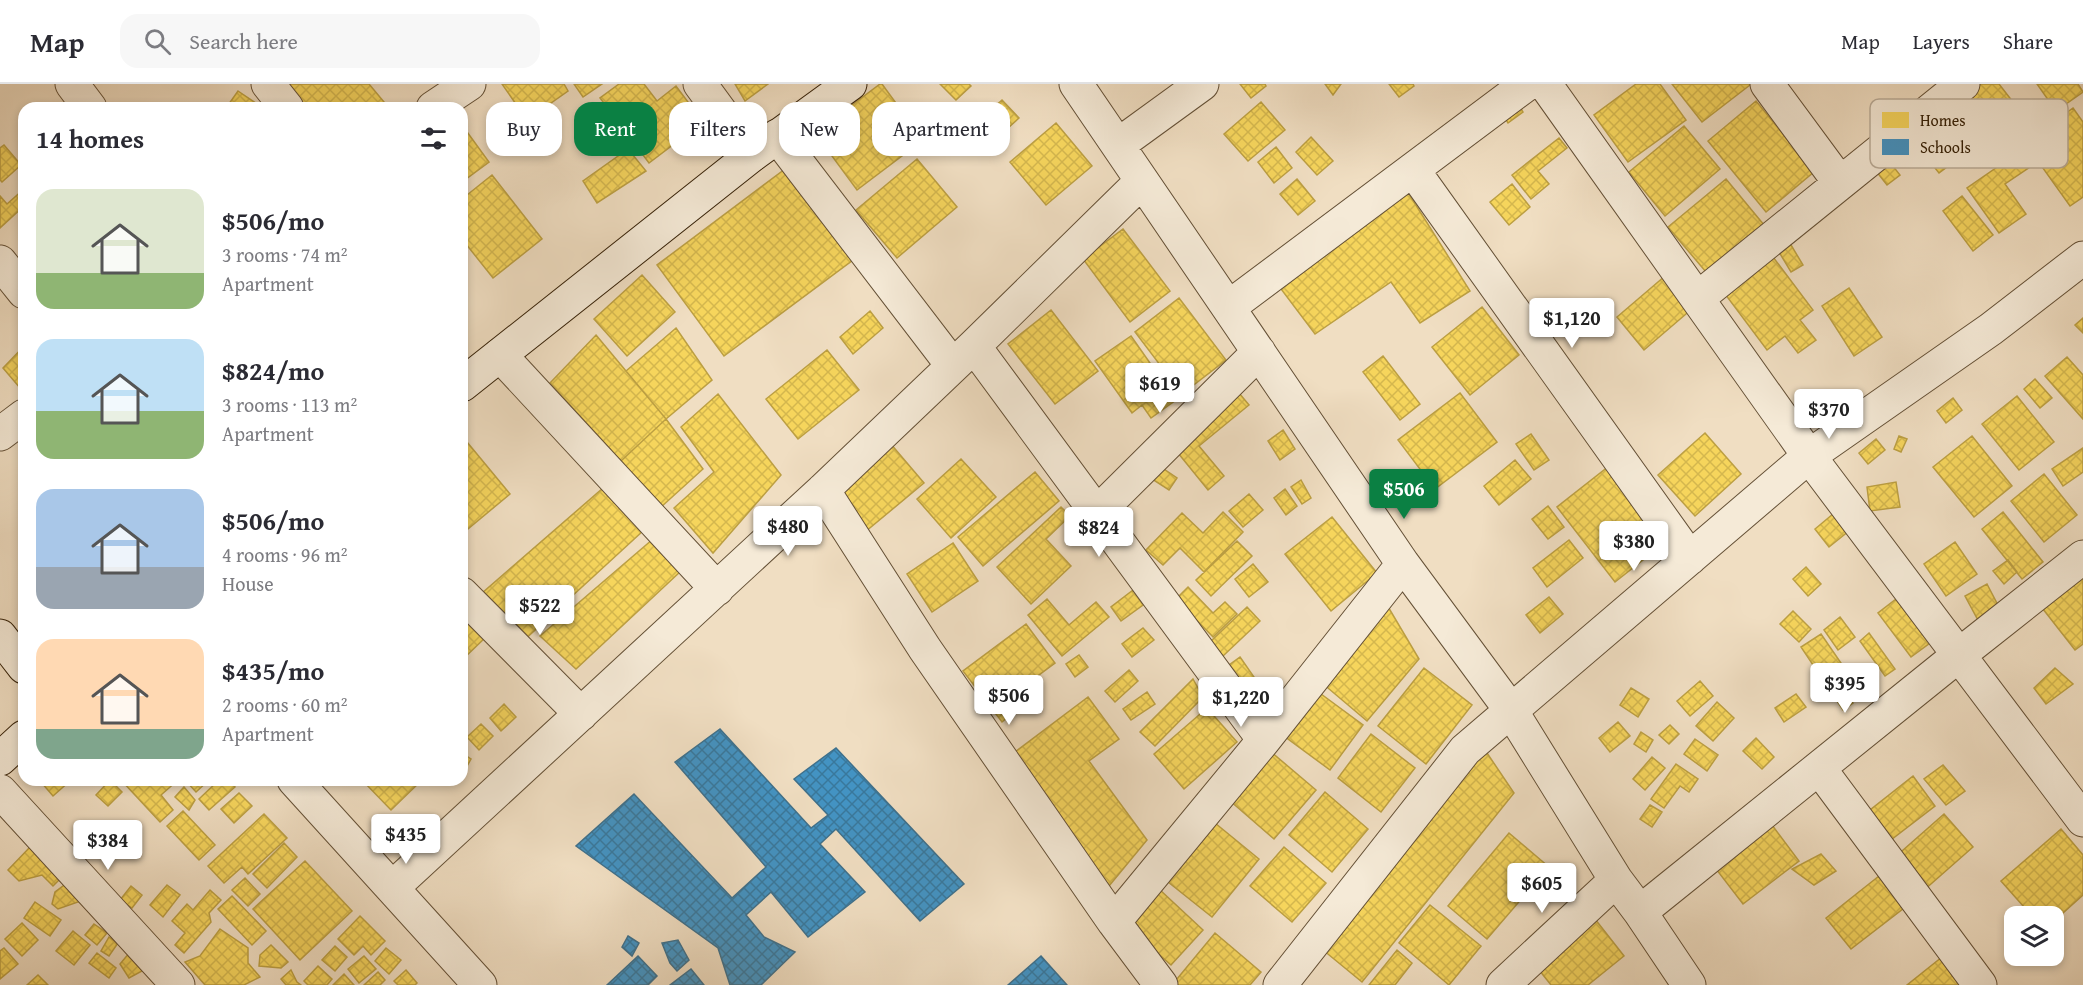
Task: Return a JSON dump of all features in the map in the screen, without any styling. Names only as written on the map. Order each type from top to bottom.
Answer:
[{"type":"street","points":[[72,84],[86,102]]},
{"type":"street","points":[[268,84],[282,102]]},
{"type":"street","points":[[443,102],[469,84]]},
{"type":"street","points":[[700,84],[719,102]]},
{"type":"street","points":[[767,144],[850,84]]},
{"type":"street","points":[[1076,84],[1403,564],[1510,709],[1616,880],[1689,985]]},
{"type":"street","points":[[1118,146],[1202,84]]},
{"type":"street","points":[[1228,307],[1527,84]]},
{"type":"street","points":[[1545,84],[1809,456],[2083,820]]},
{"type":"street","points":[[1767,84],[1840,183]]},
{"type":"street","points":[[1944,99],[1963,84]]},
{"type":"street","points":[[767,147],[963,356],[1097,513],[1264,740]]},
{"type":"street","points":[[468,380],[751,156]]},
{"type":"street","points":[[1698,298],[1870,159]]},
{"type":"street","points":[[1413,170],[1690,558]]},
{"type":"street","points":[[392,888],[823,490],[1142,181]]},
{"type":"street","points":[[1280,985],[1465,750],[1510,709],[1809,456],[1991,329],[2083,258]]},
{"type":"street","points":[[0,262],[18,284]]},
{"type":"street","points":[[1097,513],[1259,352]]},
{"type":"street","points":[[500,355],[717,589]]},
{"type":"street","points":[[0,434],[18,420]]},
{"type":"street","points":[[823,490],[925,650],[1161,985]]},
{"type":"street","points":[[1640,912],[2083,557]]},
{"type":"street","points":[[1114,921],[1264,740],[1403,564]]},
{"type":"street","points":[[468,600],[581,714]]},
{"type":"street","points":[[0,636],[18,659]]},
{"type":"street","points":[[0,759],[18,742]]},
{"type":"street","points":[[1819,768],[1980,985]]},
{"type":"street","points":[[299,786],[480,985]]},
{"type":"street","points":[[0,791],[178,985]]},
{"type":"street","points":[[1503,985],[1616,880]]},
{"type":"building: Homes","points":[[280,84],[369,84],[384,102],[294,102]]},
{"type":"building: Homes","points":[[502,84],[564,84],[568,91],[552,102],[514,102]]},
{"type":"building: Homes","points":[[574,84],[602,84],[583,97]]},
{"type":"building: Homes","points":[[619,84],[644,84],[657,101],[676,86],[688,102],[669,102],[669,148],[649,163],[644,156],[657,156],[657,102],[603,102],[600,98]]},
{"type":"building: Homes","points":[[735,84],[768,84],[745,101]]},
{"type":"building: Homes","points":[[882,84],[895,102],[872,102],[872,156],[902,156],[857,190],[832,156],[860,156],[860,102],[856,102]]},
{"type":"building: Homes","points":[[940,84],[969,84],[971,86],[956,100]]},
{"type":"building: Homes","points":[[1240,84],[1265,84],[1266,86],[1251,98]]},
{"type":"building: Homes","points":[[1325,84],[1341,84],[1333,95]]},
{"type":"building: Homes","points":[[1389,84],[1413,84],[1414,86],[1399,97]]},
{"type":"building: Homes","points":[[1636,84],[1660,84],[1686,120],[1628,162],[1594,115]]},
{"type":"building: Homes","points":[[1672,84],[1749,84],[1750,85],[1702,122]]},
{"type":"building: Homes","points":[[1973,84],[1999,84],[2011,99],[1954,99]]},
{"type":"building: Homes","points":[[2037,84],[2078,84],[2083,92],[2068,103],[2068,99],[2048,99]]},
{"type":"building: Homes","points":[[238,91],[254,102],[230,102]]},
{"type":"building: Homes","points":[[1756,101],[1814,172],[1766,212],[1708,141]]},
{"type":"building: Homes","points":[[1261,102],[1285,130],[1248,161],[1224,134]]},
{"type":"building: Homes","points":[[1517,102],[1523,112],[1508,123],[1502,113]]},
{"type":"building: Homes","points":[[1010,108],[1019,118],[1010,126]]},
{"type":"building: Homes","points":[[2073,108],[2083,122],[2083,197],[2070,206],[2043,168],[2068,168],[2068,112]]},
{"type":"building: Homes","points":[[1056,123],[1092,166],[1046,205],[1010,162]]},
{"type":"building: Homes","points":[[1684,126],[1720,169],[1665,216],[1629,172]]},
{"type":"building: Homes","points":[[468,133],[489,162],[468,178]]},
{"type":"building: Homes","points":[[1311,137],[1333,161],[1317,175],[1296,152]]},
{"type":"building: Homes","points":[[1559,138],[1567,148],[1538,171],[1549,184],[1531,199],[1512,175]]},
{"type":"building: Homes","points":[[4,145],[18,161],[18,168],[2,182],[0,180],[0,148]]},
{"type":"building: Homes","points":[[1276,147],[1292,168],[1274,183],[1258,162]]},
{"type":"building: Homes","points":[[618,156],[634,156],[646,171],[597,203],[583,181]]},
{"type":"building: Homes","points":[[917,159],[957,207],[897,258],[856,210]]},
{"type":"building: Homes","points":[[1874,168],[1894,168],[1900,175],[1887,185]]},
{"type":"building: Homes","points":[[1935,168],[1946,168],[1939,173]]},
{"type":"building: Homes","points":[[1996,168],[2029,168],[2005,184],[2026,214],[1999,233],[1967,188]]},
{"type":"building: Homes","points":[[785,169],[853,260],[724,356],[657,265]]},
{"type":"building: Homes","points":[[492,175],[542,239],[493,278],[468,247],[468,194]]},
{"type":"building: Homes","points":[[1297,179],[1315,201],[1298,215],[1280,194]]},
{"type":"building: Homes","points":[[1726,179],[1764,225],[1706,272],[1668,227]]},
{"type":"building: Homes","points":[[1512,184],[1530,207],[1509,225],[1490,202]]},
{"type":"building: Homes","points":[[1407,191],[1470,291],[1420,323],[1391,282],[1315,334],[1278,285]]},
{"type":"building: Homes","points":[[18,194],[18,212],[0,228],[0,196],[7,204]]},
{"type":"building: Homes","points":[[1962,196],[1993,235],[1973,251],[1943,211]]},
{"type":"building: Homes","points":[[1123,229],[1170,291],[1130,322],[1083,259]]},
{"type":"building: Homes","points":[[1788,240],[1803,265],[1791,272],[1776,247]]},
{"type":"building: Homes","points":[[1770,253],[1813,310],[1800,320],[1816,340],[1798,353],[1785,336],[1767,350],[1722,290]]},
{"type":"building: Homes","points":[[642,275],[675,312],[627,356],[594,319]]},
{"type":"building: Homes","points":[[1665,276],[1693,308],[1644,350],[1617,317]]},
{"type":"building: Homes","points":[[1849,288],[1882,337],[1854,356],[1822,306]]},
{"type":"building: Homes","points":[[1179,298],[1226,360],[1182,394],[1135,332]]},
{"type":"building: Homes","points":[[1482,307],[1519,355],[1470,395],[1432,347]]},
{"type":"building: Homes","points":[[1051,310],[1098,371],[1055,404],[1008,344]]},
{"type":"building: Homes","points":[[870,311],[883,328],[853,354],[840,337]]},
{"type":"building: Homes","points":[[2083,318],[2083,333],[2075,325]]},
{"type":"building: Homes","points":[[676,328],[712,380],[666,419],[626,371]]},
{"type":"building: Homes","points":[[596,335],[666,419],[621,461],[550,383]]},
{"type":"building: Homes","points":[[1131,336],[1176,400],[1151,418],[1142,405],[1132,413],[1095,361]]},
{"type":"building: Homes","points":[[827,350],[859,390],[798,439],[766,399]]},
{"type":"building: Homes","points":[[18,352],[18,386],[3,368]]},
{"type":"building: Homes","points":[[1383,356],[1420,404],[1400,420],[1363,372]]},
{"type":"building: Homes","points":[[2067,357],[2083,375],[2083,419],[2045,376]]},
{"type":"building: Homes","points":[[2035,379],[2052,398],[2040,408],[2024,389]]},
{"type":"building: Homes","points":[[1239,393],[1249,405],[1199,446],[1224,476],[1208,490],[1174,448]]},
{"type":"building: Homes","points":[[1460,393],[1497,442],[1435,489],[1398,440]]},
{"type":"building: Homes","points":[[718,394],[781,475],[713,553],[674,508],[714,472],[681,427]]},
{"type":"building: Homes","points":[[2017,396],[2054,442],[2019,470],[1982,424]]},
{"type":"building: Homes","points":[[1953,398],[1962,410],[1946,423],[1937,411]]},
{"type":"building: Homes","points":[[666,419],[703,469],[660,508],[621,461]]},
{"type":"building: Homes","points":[[1283,430],[1295,449],[1280,460],[1268,441]]},
{"type":"building: Homes","points":[[1705,433],[1741,474],[1695,516],[1658,475]]},
{"type":"building: Homes","points":[[1531,434],[1549,460],[1534,470],[1516,444]]},
{"type":"building: Homes","points":[[1899,436],[1907,439],[1901,452],[1894,449]]},
{"type":"building: Homes","points":[[1972,436],[2012,486],[1974,517],[1933,467]]},
{"type":"building: Homes","points":[[1876,439],[1885,450],[1868,464],[1859,453]]},
{"type":"building: Homes","points":[[468,443],[510,494],[468,529]]},
{"type":"building: Homes","points":[[890,443],[924,483],[865,532],[832,492]]},
{"type":"building: Homes","points":[[2083,448],[2083,472],[2063,486],[2052,469]]},
{"type":"building: Homes","points":[[961,459],[996,497],[951,538],[917,499]]},
{"type":"building: Homes","points":[[1515,460],[1531,479],[1499,505],[1484,486]]},
{"type":"building: Homes","points":[[1158,465],[1177,478],[1169,490],[1149,477]]},
{"type":"building: Homes","points":[[1609,466],[1667,541],[1615,582],[1557,507]]},
{"type":"building: Homes","points":[[1035,472],[1059,501],[983,566],[958,537]]},
{"type":"building: Homes","points":[[2044,474],[2077,515],[2044,542],[2011,501]]},
{"type":"building: Homes","points":[[1301,480],[1311,498],[1302,504],[1291,487]]},
{"type":"building: Homes","points":[[1896,482],[1900,507],[1870,511],[1867,487]]},
{"type":"building: Homes","points":[[603,488],[644,530],[521,643],[474,600]]},
{"type":"building: Homes","points":[[1285,489],[1297,506],[1286,515],[1274,498]]},
{"type":"building: Homes","points":[[1249,494],[1263,510],[1243,527],[1229,511]]},
{"type":"building: Homes","points":[[1548,506],[1564,527],[1548,539],[1532,519]]},
{"type":"building: Homes","points":[[1061,507],[1070,516],[1046,539],[1071,566],[1031,604],[997,567]]},
{"type":"building: Homes","points":[[1839,509],[1854,527],[1829,547],[1815,529]]},
{"type":"building: Homes","points":[[1223,512],[1243,532],[1204,572],[1180,548],[1163,565],[1146,550],[1182,513],[1203,533]]},
{"type":"building: Homes","points":[[2003,512],[2043,562],[2022,579],[1982,529]]},
{"type":"building: Homes","points":[[1332,517],[1377,573],[1331,611],[1285,554]]},
{"type":"building: Homes","points":[[653,539],[681,571],[576,669],[540,636]]},
{"type":"building: Homes","points":[[1569,540],[1583,558],[1547,587],[1533,568]]},
{"type":"building: Homes","points":[[1237,541],[1252,556],[1211,596],[1196,580]]},
{"type":"building: Homes","points":[[1955,542],[1977,574],[1946,596],[1924,564]]},
{"type":"building: Homes","points":[[953,543],[978,581],[932,612],[907,574]]},
{"type":"building: Homes","points":[[2008,560],[2017,572],[2004,584],[1993,571]]},
{"type":"building: Homes","points":[[1253,564],[1268,582],[1249,597],[1235,579]]},
{"type":"building: Homes","points":[[1806,567],[1821,584],[1808,596],[1793,579]]},
{"type":"building: Homes","points":[[2083,576],[2083,644],[2075,650],[2043,609]]},
{"type":"building: Homes","points":[[1987,584],[2001,611],[1979,622],[1965,596]]},
{"type":"building: Homes","points":[[1188,587],[1213,613],[1225,602],[1237,614],[1213,637],[1176,599]]},
{"type":"building: Homes","points":[[1133,590],[1143,605],[1121,621],[1111,607]]},
{"type":"building: Homes","points":[[1549,597],[1563,614],[1540,633],[1526,615]]},
{"type":"building: Homes","points":[[1047,599],[1069,625],[1096,602],[1109,617],[1062,656],[1028,615]]},
{"type":"building: Homes","points":[[1896,599],[1930,643],[1911,657],[1878,613]]},
{"type":"building: Homes","points":[[1387,605],[1419,659],[1367,721],[1322,683]]},
{"type":"building: Homes","points":[[1247,607],[1260,621],[1223,656],[1210,642]]},
{"type":"building: Homes","points":[[1793,611],[1811,629],[1799,642],[1780,624]]},
{"type":"building: Homes","points":[[468,613],[488,635],[468,654]]},
{"type":"building: Homes","points":[[1840,617],[1855,637],[1838,650],[1824,630]]},
{"type":"building: Homes","points":[[1026,624],[1055,663],[1012,695],[1020,707],[1002,722],[963,671]]},
{"type":"building: Homes","points":[[1143,628],[1154,640],[1132,657],[1122,644]]},
{"type":"building: Homes","points":[[1869,633],[1895,669],[1885,676],[1860,641]]},
{"type":"building: Homes","points":[[1821,634],[1854,682],[1846,692],[1853,703],[1843,710],[1801,647]]},
{"type":"building: Homes","points":[[1079,655],[1088,667],[1075,677],[1066,664]]},
{"type":"building: Homes","points":[[1240,657],[1254,677],[1240,688],[1225,668]]},
{"type":"building: Homes","points":[[1424,668],[1472,705],[1426,764],[1378,726]]},
{"type":"building: Homes","points":[[2055,668],[2073,684],[2046,704],[2034,688]]},
{"type":"building: Homes","points":[[1129,670],[1138,681],[1115,702],[1105,691]]},
{"type":"building: Homes","points":[[1193,679],[1203,697],[1155,746],[1140,732]]},
{"type":"building: Homes","points":[[1700,681],[1713,696],[1690,716],[1677,701]]},
{"type":"building: Homes","points":[[1631,688],[1649,699],[1638,717],[1620,705]]},
{"type":"building: Homes","points":[[1317,691],[1363,725],[1330,770],[1284,736]]},
{"type":"building: Homes","points":[[1147,692],[1155,704],[1131,720],[1123,709]]},
{"type":"building: Homes","points":[[1796,694],[1806,707],[1784,722],[1775,708]]},
{"type":"building: Homes","points":[[1088,697],[1119,739],[1089,761],[1147,840],[1109,886],[1011,755]]},
{"type":"building: Homes","points":[[1717,702],[1734,718],[1713,741],[1696,726]]},
{"type":"building: Homes","points":[[504,704],[516,717],[501,731],[490,718]]},
{"type":"building: Homes","points":[[1207,708],[1237,742],[1184,789],[1154,754]]},
{"type":"building: Homes","points":[[1618,722],[1630,736],[1610,752],[1599,738]]},
{"type":"building: Homes","points":[[481,724],[493,736],[479,750],[468,736]]},
{"type":"building: Homes","points":[[1670,725],[1679,734],[1669,744],[1659,735]]},
{"type":"building: Homes","points":[[1641,732],[1653,740],[1646,752],[1634,744]]},
{"type":"building: Homes","points":[[1371,734],[1415,768],[1381,812],[1338,778]]},
{"type":"building: Homes","points":[[1756,738],[1774,757],[1762,769],[1743,751]]},
{"type":"building: Homes","points":[[1695,739],[1718,755],[1707,771],[1684,754]]},
{"type":"building: Homes","points":[[1485,750],[1514,793],[1362,982],[1323,950]]},
{"type":"building: Homes","points":[[1270,751],[1316,790],[1274,839],[1229,800]]},
{"type":"building: Homes","points":[[1652,757],[1665,768],[1645,790],[1633,779]]},
{"type":"building: Homes","points":[[1676,764],[1698,779],[1689,792],[1680,786],[1664,808],[1651,799]]},
{"type":"building: Homes","points":[[1943,765],[1965,791],[1946,805],[1924,779]]},
{"type":"building: Homes","points":[[1913,776],[1935,806],[1887,843],[1865,814]]},
{"type":"building: Homes","points":[[44,786],[64,786],[53,796]]},
{"type":"building: Homes","points":[[104,786],[116,786],[122,792],[108,806],[96,795]]},
{"type":"building: Homes","points":[[127,786],[171,786],[161,795],[173,810],[160,822]]},
{"type":"building: Homes","points":[[190,786],[202,786],[196,792]]},
{"type":"building: Homes","points":[[213,786],[235,787],[209,810],[199,799]]},
{"type":"building: Homes","points":[[368,786],[416,786],[391,810]]},
{"type":"building: Homes","points":[[184,787],[195,800],[189,810],[175,797]]},
{"type":"building: Homes","points":[[1325,792],[1368,829],[1332,872],[1289,835]]},
{"type":"building: Homes","points":[[239,793],[252,806],[234,823],[221,809]]},
{"type":"building: Homes","points":[[1650,805],[1662,812],[1652,827],[1640,819]]},
{"type":"building: Homes","points":[[183,811],[215,845],[199,860],[167,826]]},
{"type":"building: Homes","points":[[264,814],[287,838],[248,874],[242,867],[224,883],[208,866]]},
{"type":"building: Homes","points":[[1944,814],[1973,847],[1923,891],[1894,858]]},
{"type":"building: Homes","points":[[1215,823],[1259,859],[1212,917],[1168,882]]},
{"type":"building: Homes","points":[[1772,825],[1799,861],[1743,904],[1716,869]]},
{"type":"building: Homes","points":[[2061,829],[2083,855],[2083,895],[2064,912],[2064,906],[2023,906],[2001,881]]},
{"type":"building: Homes","points":[[1509,833],[1549,867],[1487,939],[1448,906]]},
{"type":"building: Homes","points":[[284,843],[297,857],[267,888],[253,874]]},
{"type":"building: Homes","points":[[31,846],[63,876],[53,886],[42,875],[19,881],[8,870]]},
{"type":"building: Homes","points":[[1284,847],[1326,883],[1292,922],[1250,886]]},
{"type":"building: Homes","points":[[1821,854],[1836,871],[1814,885],[1792,869]]},
{"type":"building: Homes","points":[[305,861],[352,911],[300,960],[253,909]]},
{"type":"building: Homes","points":[[1879,876],[1904,908],[1851,949],[1826,918]]},
{"type":"building: Homes","points":[[245,878],[260,894],[248,906],[232,890]]},
{"type":"building: Homes","points":[[67,883],[81,901],[58,909],[52,904],[55,892]]},
{"type":"building: Homes","points":[[167,885],[180,895],[163,917],[150,905]]},
{"type":"building: Homes","points":[[131,886],[142,895],[132,908],[120,900]]},
{"type":"building: Homes","points":[[1159,889],[1203,930],[1171,965],[1126,925]]},
{"type":"building: Homes","points":[[210,890],[221,900],[209,913],[211,922],[184,953],[175,945],[185,933],[172,921],[187,904],[193,910]]},
{"type":"building: Homes","points":[[232,896],[266,931],[252,945],[218,909]]},
{"type":"building: Homes","points":[[35,902],[61,920],[50,936],[24,918]]},
{"type":"building: Homes","points":[[1430,905],[1481,946],[1449,985],[1399,943]]},
{"type":"building: Homes","points":[[360,916],[385,941],[371,955],[363,946],[354,955],[338,939]]},
{"type":"building: Homes","points":[[1595,919],[1624,956],[1588,985],[1551,985],[1536,966]]},
{"type":"building: Homes","points":[[22,923],[38,940],[22,956],[5,939]]},
{"type":"building: Homes","points":[[94,924],[107,933],[97,945],[85,935]]},
{"type":"building: Homes","points":[[220,929],[248,948],[248,963],[260,977],[244,985],[205,985],[185,962],[200,956]]},
{"type":"building: Homes","points":[[73,931],[90,945],[74,965],[56,951]]},
{"type":"building: Homes","points":[[1215,933],[1261,972],[1250,985],[1172,985]]},
{"type":"building: Homes","points":[[109,937],[118,943],[109,956],[101,951]]},
{"type":"building: Homes","points":[[271,945],[288,962],[281,968],[259,966],[260,955]]},
{"type":"building: Homes","points":[[335,946],[347,957],[335,971],[322,960]]},
{"type":"building: Homes","points":[[4,948],[18,964],[0,979],[0,951]]},
{"type":"building: Homes","points":[[386,948],[401,960],[389,974],[375,961]]},
{"type":"building: Homes","points":[[1397,950],[1412,963],[1395,985],[1369,985]]},
{"type":"building: Homes","points":[[130,952],[142,971],[129,978],[120,964]]},
{"type":"building: Homes","points":[[97,953],[116,968],[109,978],[89,963]]},
{"type":"building: Homes","points":[[364,956],[376,969],[359,983],[348,969]]},
{"type":"building: Homes","points":[[1942,957],[1964,985],[1907,985]]},
{"type":"building: Homes","points":[[318,966],[332,979],[327,985],[308,985],[304,981]]},
{"type":"building: Homes","points":[[291,970],[301,985],[286,985],[281,979]]},
{"type":"building: Homes","points":[[406,970],[417,983],[415,985],[398,985],[394,981]]},
{"type":"building: Homes","points":[[378,972],[385,980],[380,985],[364,985]]},
{"type":"building: Homes","points":[[344,974],[354,985],[333,985]]},
{"type":"building: Homes","points":[[38,975],[48,985],[27,985]]},
{"type":"building: Schools","points":[[720,729],[811,828],[828,815],[794,779],[836,748],[964,884],[920,921],[836,829],[820,844],[865,892],[808,937],[771,892],[746,915],[764,937],[795,952],[761,985],[730,985],[718,948],[576,846],[634,794],[732,898],[766,867],[675,762]]},
{"type":"building: Schools","points":[[628,936],[639,943],[632,956],[622,947]]},
{"type":"building: Schools","points":[[678,940],[689,960],[677,971],[670,963],[662,943]]},
{"type":"building: Schools","points":[[638,956],[657,976],[648,985],[607,985]]},
{"type":"building: Schools","points":[[1041,956],[1067,985],[1008,985]]},
{"type":"building: Schools","points":[[691,969],[704,985],[670,985]]}]
